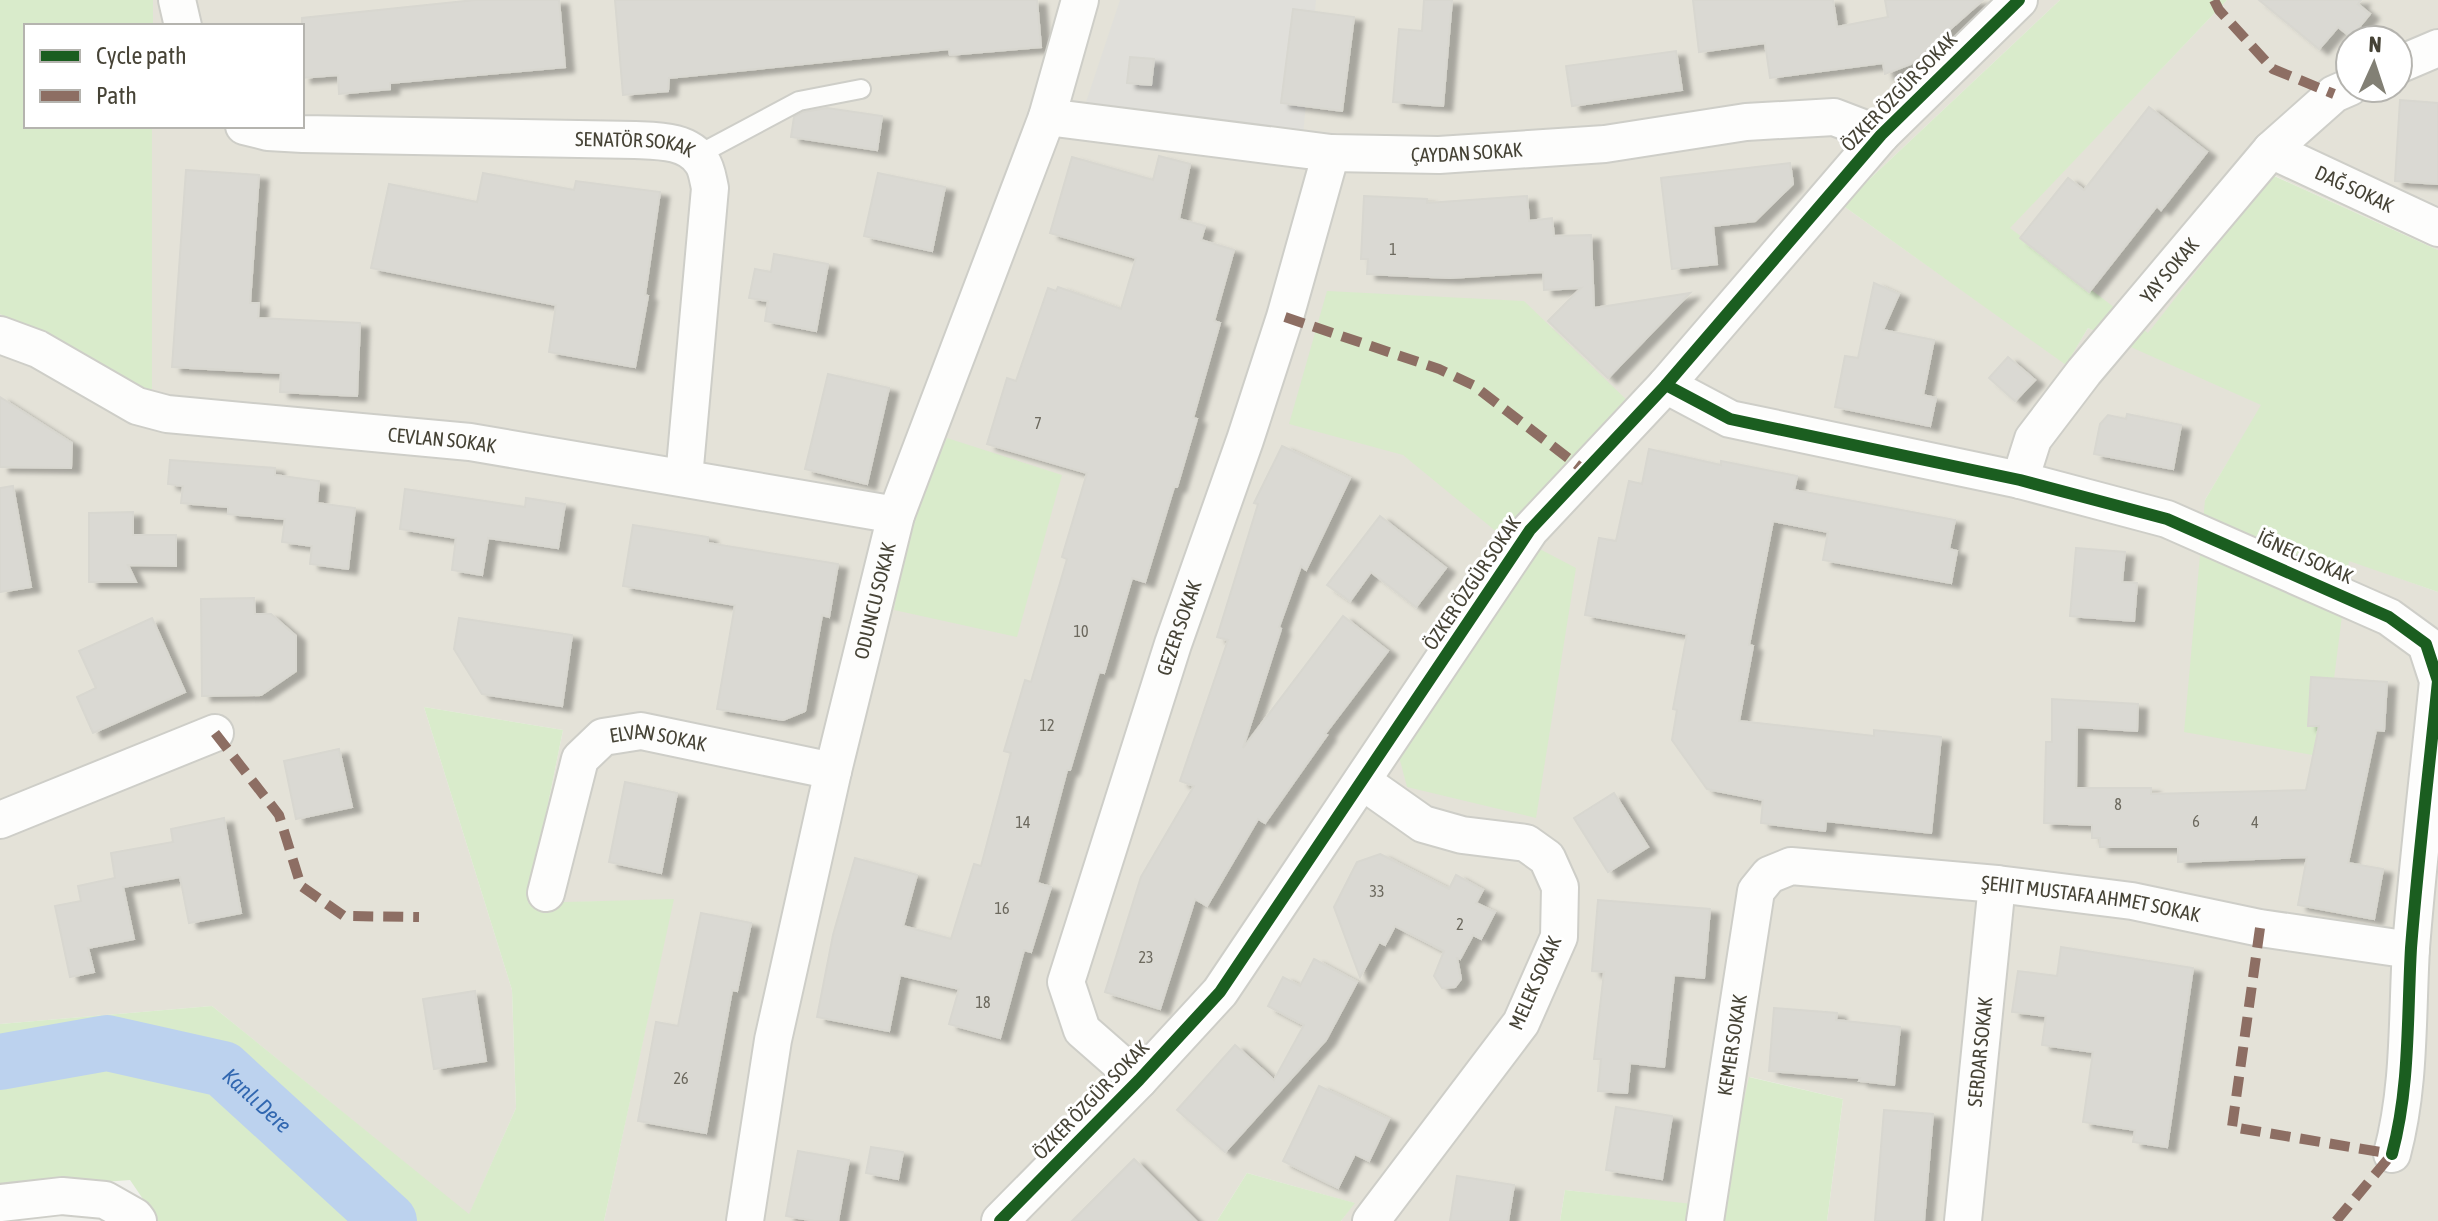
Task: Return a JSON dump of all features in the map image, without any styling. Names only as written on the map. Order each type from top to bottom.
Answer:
[{"type":"street","points":[[177,0],[183,24]]},
{"type":"street","name":"ODUNCU SOKAK","points":[[745,1221],[773,1040],[833,771],[896,515],[1047,117],[1080,0]]},
{"type":"street","name":"ÖZKER ÖZGÜR SOKAK","points":[[1000,1221],[1139,1080],[1220,992],[1530,530],[1666,385],[1881,135],[2019,0]]},
{"type":"street","points":[[2414,58],[2438,48]]},
{"type":"street","name":"YAY SOKAK","points":[[2020,480],[2033,439],[2084,372],[2271,150],[2334,94]]},
{"type":"street","name":"ÇAYDAN SOKAK","points":[[1047,117],[1331,153],[1439,155],[1590,145],[1746,122],[1834,117],[1881,135]]},
{"type":"street","name":"SENATÖR SOKAK","points":[[252,128],[303,134],[635,140],[668,142],[690,149],[703,163],[710,188],[684,478]]},
{"type":"street","name":"DAĞ SOKAK","points":[[2271,150],[2438,228]]},
{"type":"street","name":"GEZER SOKAK","points":[[1139,1080],[1082,1030],[1066,982],[1173,644],[1285,317],[1331,153]]},
{"type":"street","name":"CEVLAN SOKAK","points":[[0,335],[38,349],[137,406],[167,414],[470,442],[896,515]]},
{"type":"street","name":"İĞNECI SOKAK","points":[[1666,385],[1730,419],[2020,480],[2167,519],[2389,617],[2426,644],[2438,681],[2411,950],[2410,1014],[2402,1118],[2392,1154]]},
{"type":"street","name":"ELVAN SOKAK","points":[[546,893],[580,759],[603,737],[641,731],[833,771]]},
{"type":"street","points":[[0,820],[215,733]]},
{"type":"street","name":"MELEK SOKAK","points":[[1362,781],[1423,824],[1462,835],[1526,843],[1547,858],[1560,887],[1559,937],[1521,1023],[1371,1221]]},
{"type":"street","name":"ŞEHIT MUSTAFA AHMET SOKAK","points":[[1769,875],[1791,866],[1997,884],[2132,901],[2260,928],[2411,950]]},
{"type":"street","name":"KEMER SOKAK","points":[[1705,1221],[1756,891],[1769,875]]},
{"type":"street","name":"SERDAR SOKAK","points":[[1963,1221],[1997,884]]},
{"type":"street","points":[[0,1203],[62,1196],[105,1200],[138,1221]]},
{"type":"lane","points":[[696,156],[799,101],[861,89]]},
{"type":"shaded area","points":[[153,0],[2060,0],[1842,205],[2066,364],[2088,328],[2262,405],[2205,500],[2349,560],[2438,592],[2438,1221],[1827,1221],[1843,1099],[1750,1077],[1720,1208],[1565,1190],[1560,1221],[1341,1221],[1354,1203],[1247,1173],[1217,1221],[604,1221],[673,900],[528,903],[563,730],[424,707],[512,990],[516,1108],[469,1215],[212,1006],[0,1024],[0,314],[151,393],[152,128],[304,128],[304,24],[153,24]]},
{"type":"shaded area","points":[[1120,0],[1316,0],[1303,134],[1084,108]]},
{"type":"shaded area","points":[[2227,0],[2438,0],[2438,250],[2273,175],[2148,334],[2009,228]]},
{"type":"green space","points":[[0,0],[153,0],[153,24],[24,24],[24,128],[152,128],[152,393],[0,314]]},
{"type":"green space","points":[[2060,0],[2227,0],[2010,228],[2148,333],[2272,175],[2438,250],[2438,592],[2349,561],[2324,757],[2184,732],[2205,500],[2261,405],[2088,328],[2066,365],[1842,205]]},
{"type":"green space","points":[[1327,291],[1524,301],[1631,404],[1509,542],[1403,455],[1289,424]]},
{"type":"green space","points":[[947,438],[1062,475],[1017,637],[894,610],[906,530]]},
{"type":"green space","points":[[1534,546],[1576,568],[1536,818],[1407,787],[1397,749]]},
{"type":"green space","points":[[424,707],[563,730],[528,903],[674,899],[604,1221],[158,1221],[130,1180],[0,1190],[0,1024],[212,1006],[469,1214],[516,1108],[512,990]]},
{"type":"green space","points":[[1749,1077],[1843,1099],[1827,1221],[1560,1221],[1565,1190],[1720,1207]]},
{"type":"green space","points":[[1247,1173],[1355,1203],[1341,1221],[1217,1221]]},
{"type":"building","points":[[475,0],[559,0],[565,67],[390,83],[390,89],[339,94],[338,75],[304,78],[302,18]]},
{"type":"building","points":[[615,0],[1037,0],[1041,47],[950,55],[949,49],[669,78],[668,91],[623,95]]},
{"type":"building","points":[[1424,0],[1452,0],[1443,106],[1393,102],[1399,29],[1422,31]]},
{"type":"building","points":[[1693,0],[1833,0],[1837,27],[1888,17],[1885,0],[1983,0],[1911,64],[1885,74],[1883,63],[1770,78],[1765,43],[1699,52]]},
{"type":"building","points":[[2259,0],[2361,0],[2358,4],[2370,14],[2362,24],[2334,24],[2334,32],[2319,49]]},
{"type":"building","points":[[1293,9],[1354,17],[1342,111],[1281,103]]},
{"type":"building","points":[[1676,51],[1682,90],[1572,106],[1566,66]]},
{"type":"building","points":[[1130,57],[1154,59],[1151,85],[1127,83]]},
{"type":"building","points":[[2414,101],[2438,103],[2438,184],[2395,181],[2400,104],[2414,104]]},
{"type":"building","points":[[2149,107],[2207,152],[2161,210],[2157,206],[2089,292],[2020,238],[2068,178],[2084,190]]},
{"type":"building","points":[[827,108],[882,116],[877,150],[791,137],[794,117],[803,112]]},
{"type":"building","points":[[1159,156],[1190,164],[1179,219],[1205,226],[1201,240],[1234,250],[1214,321],[1220,323],[1193,418],[1197,419],[1177,487],[1174,487],[1145,582],[1132,578],[1104,673],[1099,672],[1070,770],[1067,770],[1037,883],[1051,887],[1031,952],[1024,950],[1000,1038],[949,1024],[959,989],[900,975],[889,1031],[817,1017],[833,935],[855,858],[917,875],[903,926],[951,939],[974,864],[981,866],[1011,753],[1004,751],[1025,680],[1031,682],[1067,559],[1062,557],[1087,473],[987,444],[1007,378],[1016,381],[1048,288],[1056,291],[1058,287],[1121,309],[1136,258],[1050,233],[1072,157],[1153,180]]},
{"type":"building","points":[[1790,163],[1793,184],[1755,221],[1713,226],[1717,264],[1672,269],[1661,178]]},
{"type":"building","points":[[186,170],[259,175],[250,303],[259,303],[258,318],[360,323],[357,396],[280,392],[281,373],[172,367]]},
{"type":"building","points":[[483,173],[574,190],[576,181],[660,192],[645,295],[648,296],[635,367],[549,352],[556,305],[371,268],[389,184],[477,202]]},
{"type":"building","points":[[878,173],[945,187],[932,251],[864,236]]},
{"type":"building","points":[[1364,196],[1427,199],[1427,203],[1527,196],[1529,221],[1552,218],[1554,236],[1591,235],[1594,308],[1690,293],[1608,378],[1548,321],[1581,288],[1544,290],[1543,272],[1450,278],[1367,274],[1368,259],[1361,259]]},
{"type":"building","points":[[774,254],[828,264],[816,331],[765,321],[768,301],[749,298],[755,269],[771,272]]},
{"type":"building","points":[[1874,283],[1899,294],[1883,330],[1934,340],[1923,395],[1936,398],[1930,426],[1835,407],[1845,356],[1858,358]]},
{"type":"building","points":[[2008,357],[2035,380],[2015,401],[1989,378]]},
{"type":"building","points":[[828,374],[889,388],[867,484],[805,469]]},
{"type":"building","points":[[0,397],[72,443],[71,468],[0,467]]},
{"type":"building","points":[[2127,414],[2181,425],[2173,469],[2094,454],[2100,424],[2108,415],[2126,419]]},
{"type":"building","points":[[1282,446],[1350,478],[1306,570],[1301,566],[1279,627],[1281,629],[1243,748],[1343,616],[1388,651],[1325,734],[1265,823],[1258,819],[1207,906],[1195,899],[1160,1009],[1105,992],[1141,877],[1194,786],[1180,781],[1228,640],[1217,637],[1258,504],[1254,503]]},
{"type":"building","points":[[1649,449],[1721,465],[1721,461],[1797,476],[1794,490],[1955,520],[1949,549],[1957,551],[1951,583],[1823,560],[1828,532],[1773,521],[1749,645],[1753,646],[1739,721],[1874,736],[1874,730],[1941,737],[1931,833],[1826,821],[1825,831],[1761,823],[1763,800],[1707,789],[1672,740],[1677,710],[1673,709],[1687,634],[1585,615],[1599,538],[1616,541],[1629,481],[1642,484]]},
{"type":"building","points":[[170,460],[275,468],[275,475],[319,481],[317,503],[355,508],[348,569],[310,564],[312,546],[282,542],[285,519],[228,514],[228,507],[181,503],[183,486],[168,484]]},
{"type":"building","points":[[13,486],[31,587],[0,592],[0,488]]},
{"type":"building","points":[[405,489],[525,507],[526,498],[565,504],[558,548],[488,538],[482,575],[452,570],[456,538],[400,529]]},
{"type":"building","points":[[133,512],[133,535],[176,535],[176,566],[128,565],[136,582],[89,582],[89,513]]},
{"type":"building","points":[[1380,516],[1446,568],[1416,607],[1371,572],[1350,601],[1327,585]]},
{"type":"building","points":[[633,525],[708,537],[708,543],[838,564],[829,617],[822,615],[805,711],[783,720],[717,709],[735,605],[623,586]]},
{"type":"building","points":[[2076,548],[2125,552],[2122,582],[2137,583],[2134,621],[2070,616]]},
{"type":"building","points":[[254,598],[255,614],[271,614],[296,636],[296,671],[261,695],[202,696],[201,599]]},
{"type":"building","points":[[152,618],[185,692],[93,733],[77,697],[96,688],[79,651]]},
{"type":"building","points":[[459,618],[572,635],[562,706],[482,694],[454,649]]},
{"type":"building","points":[[2311,677],[2387,682],[2384,731],[2376,730],[2348,863],[2383,869],[2374,919],[2298,905],[2307,857],[2178,862],[2178,847],[2100,847],[2100,838],[2092,838],[2092,825],[2044,823],[2046,742],[2052,742],[2052,699],[2138,704],[2137,731],[2077,727],[2076,788],[2151,788],[2151,794],[2306,790],[2319,726],[2308,726]]},
{"type":"building","points":[[339,749],[352,807],[296,819],[284,761]]},
{"type":"building","points":[[625,782],[677,793],[661,873],[609,862]]},
{"type":"building","points":[[1614,793],[1648,847],[1608,872],[1574,818]]},
{"type":"building","points":[[224,818],[241,913],[189,923],[180,877],[123,887],[134,939],[88,948],[94,972],[70,977],[55,906],[81,901],[78,886],[115,878],[111,853],[173,842],[171,829]]},
{"type":"building","points":[[1380,854],[1449,889],[1456,875],[1483,890],[1476,903],[1495,912],[1481,939],[1473,935],[1460,959],[1457,958],[1461,979],[1455,987],[1442,988],[1434,976],[1444,951],[1395,926],[1385,945],[1379,942],[1360,977],[1334,907],[1357,862]]},
{"type":"building","points":[[1598,900],[1710,909],[1704,978],[1674,975],[1664,1067],[1630,1063],[1627,1093],[1598,1091],[1601,1059],[1594,1059],[1604,972],[1592,971]]},
{"type":"building","points":[[701,913],[751,923],[737,991],[732,990],[706,1133],[638,1121],[656,1022],[678,1026]]},
{"type":"building","points":[[2061,947],[2193,968],[2167,1147],[2133,1142],[2135,1130],[2083,1122],[2093,1052],[2042,1045],[2046,1016],[2012,1012],[2018,971],[2057,976]]},
{"type":"building","points":[[1314,959],[1357,982],[1326,1040],[1225,1152],[1177,1110],[1235,1045],[1274,1080],[1304,1025],[1268,1006],[1283,977],[1300,986]]},
{"type":"building","points":[[475,991],[486,1061],[434,1069],[423,999]]},
{"type":"building","points":[[1774,1008],[1837,1013],[1836,1020],[1900,1027],[1894,1085],[1859,1081],[1860,1078],[1769,1071]]},
{"type":"building","points":[[1319,1086],[1389,1119],[1369,1161],[1355,1154],[1338,1188],[1283,1161]]},
{"type":"building","points":[[1616,1107],[1672,1116],[1662,1179],[1606,1170]]},
{"type":"building","points":[[1884,1110],[1933,1114],[1924,1221],[1875,1221]]},
{"type":"building","points":[[871,1147],[903,1152],[898,1179],[866,1173]]},
{"type":"building","points":[[798,1151],[849,1160],[838,1221],[786,1216]]},
{"type":"building","points":[[1134,1159],[1196,1221],[1072,1221]]},
{"type":"building","points":[[1457,1176],[1514,1185],[1508,1221],[1450,1221]]},
{"type":"waterway","name":"Kanlı Dere","points":[[0,1062],[107,1043],[223,1069],[389,1221]]},
{"type":"marked path","points":[[2214,0],[2219,10],[2273,69],[2334,94]]},
{"type":"marked path","points":[[1285,317],[1439,369],[1473,385],[1585,471]]},
{"type":"marked path","points":[[215,733],[279,815],[301,886],[344,916],[419,917]]},
{"type":"marked path","points":[[2260,928],[2232,1127],[2392,1154]]},
{"type":"marked path","points":[[2336,1221],[2392,1154]]},
{"type":"cycle path","points":[[1000,1221],[1139,1080],[1220,992],[1530,530],[1666,385],[1881,135],[2019,0]]},
{"type":"cycle path","points":[[1666,385],[1730,419],[2020,480],[2167,519],[2389,617],[2426,644],[2438,681],[2411,948],[2405,1078],[2392,1154]]}]
